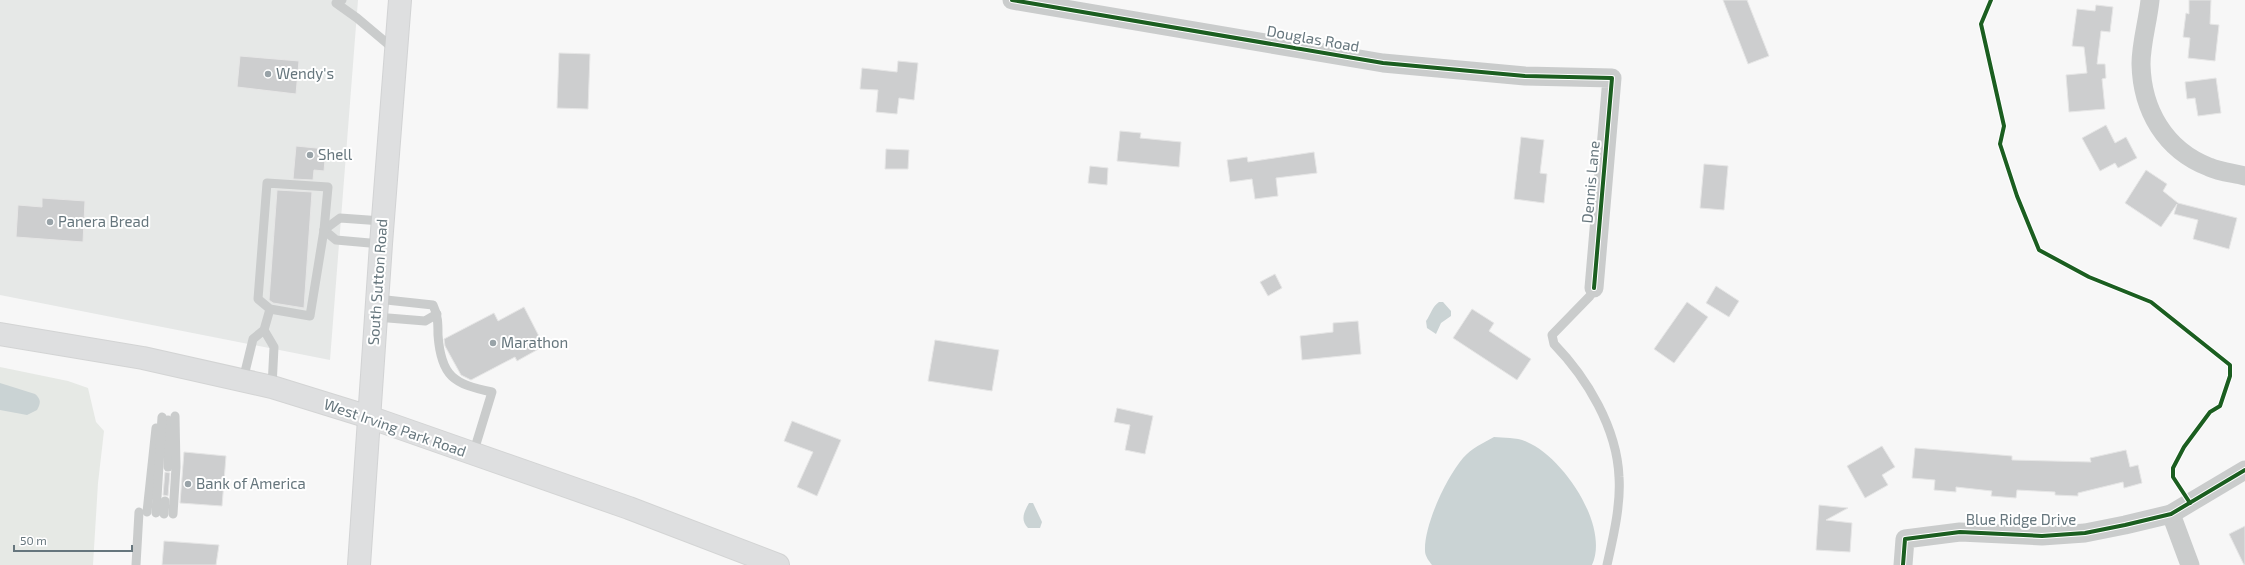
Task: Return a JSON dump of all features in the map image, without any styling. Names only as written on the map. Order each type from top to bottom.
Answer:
[{"type":"main road","name":"South Sutton Road","points":[[359,565],[380,244],[400,0]]},
{"type":"main road","name":"West Irving Park Road","points":[[0,334],[143,358],[272,387],[369,417],[629,508],[778,565]]},
{"type":"street","name":"Douglas Road","points":[[1012,0],[1383,63],[1525,76],[1612,78]]},
{"type":"street","points":[[2150,0],[2141,63],[2144,91],[2154,121],[2167,139],[2186,154],[2209,168],[2245,176]]},
{"type":"street","name":"Dennis Lane","points":[[1594,288],[1612,78]]},
{"type":"street","name":"Blue Ridge Drive","points":[[1904,565],[1905,540],[1960,532],[2042,536],[2085,533],[2171,514],[2245,470]]},
{"type":"street","points":[[2171,514],[2190,565]]},
{"type":"lane","points":[[342,0],[336,3],[358,18],[396,51]]},
{"type":"lane","points":[[267,183],[328,187],[324,230],[310,316],[270,309],[258,299],[267,183]]},
{"type":"lane","points":[[324,230],[340,218],[382,222]]},
{"type":"lane","points":[[324,230],[336,240],[380,244]]},
{"type":"lane","points":[[1594,288],[1590,296],[1552,335],[1554,344],[1590,388],[1613,442],[1619,477],[1617,504],[1607,565]]},
{"type":"lane","points":[[377,308],[433,305],[437,314],[439,351],[444,366],[453,377],[467,387],[492,392],[473,454]]},
{"type":"lane","points":[[377,308],[425,321],[437,314]]},
{"type":"lane","points":[[242,381],[254,339],[264,330],[270,309]]},
{"type":"lane","points":[[264,330],[274,347],[272,387]]},
{"type":"lane","points":[[166,417],[168,467]]},
{"type":"lane","points":[[136,565],[176,461],[166,417]]},
{"type":"lane","points":[[156,513],[166,417]]},
{"type":"lane","points":[[156,513],[165,501]]},
{"type":"shaded area","points":[[0,0],[358,0],[330,360],[0,295]]},
{"type":"shaded area","points":[[1439,302],[1443,302],[1451,311],[1451,316],[1441,323],[1436,334],[1427,328],[1426,321],[1433,308]]},
{"type":"shaded area","points":[[0,367],[68,381],[88,388],[96,422],[104,431],[98,483],[93,565],[0,565]]},
{"type":"shaded area","points":[[0,383],[35,394],[40,401],[37,410],[27,415],[0,410]]},
{"type":"shaded area","points":[[1494,437],[1515,438],[1527,442],[1541,450],[1555,462],[1568,477],[1580,494],[1589,513],[1594,531],[1596,549],[1592,565],[1432,565],[1425,553],[1426,540],[1432,515],[1443,489],[1456,467],[1466,454]]},
{"type":"shaded area","points":[[1029,503],[1033,503],[1042,522],[1040,528],[1028,528],[1024,522],[1024,513]]},
{"type":"building","points":[[1723,0],[1747,0],[1769,56],[1748,64]]},
{"type":"building","points":[[2189,0],[2211,0],[2210,24],[2219,25],[2215,61],[2188,58],[2190,38],[2183,37],[2186,13],[2189,14]]},
{"type":"building","points":[[2096,5],[2113,7],[2110,32],[2101,31],[2097,64],[2105,64],[2106,78],[2102,79],[2105,109],[2069,112],[2066,75],[2087,73],[2084,47],[2072,46],[2077,9],[2095,11]]},
{"type":"building","points":[[559,53],[590,54],[588,109],[557,108]]},
{"type":"building","name":"Wendy's","points":[[240,56],[299,61],[296,94],[237,87]]},
{"type":"building","points":[[898,61],[918,63],[914,100],[899,98],[897,114],[876,112],[878,90],[860,89],[862,68],[897,72]]},
{"type":"building","points":[[2216,78],[2221,113],[2198,116],[2195,98],[2187,99],[2185,82]]},
{"type":"building","points":[[2106,125],[2115,143],[2126,137],[2137,158],[2118,168],[2115,163],[2100,171],[2082,138]]},
{"type":"building","points":[[1120,131],[1141,133],[1140,138],[1181,142],[1179,167],[1117,161]]},
{"type":"building","points":[[1521,137],[1544,140],[1540,173],[1547,174],[1544,203],[1514,199]]},
{"type":"building","points":[[296,146],[326,149],[324,171],[314,170],[313,180],[293,179]]},
{"type":"building","points":[[886,149],[909,150],[908,169],[885,169]]},
{"type":"building","points":[[1314,152],[1317,173],[1276,178],[1278,196],[1255,199],[1252,179],[1230,182],[1227,160],[1247,157],[1248,162]]},
{"type":"building","points":[[1704,164],[1728,166],[1724,210],[1700,208]]},
{"type":"building","points":[[1090,166],[1108,168],[1107,185],[1088,183]]},
{"type":"building","points":[[2146,170],[2167,184],[2163,191],[2178,203],[2237,218],[2229,249],[2193,239],[2198,220],[2174,214],[2177,204],[2161,227],[2125,203]]},
{"type":"building","name":"Shell","points":[[277,190],[312,192],[304,308],[273,303],[269,300]]},
{"type":"building","name":"Panera Bread","points":[[42,198],[85,201],[83,242],[16,237],[18,205],[42,207]]},
{"type":"building","points":[[1275,274],[1282,288],[1268,296],[1260,282]]},
{"type":"building","points":[[1716,286],[1739,301],[1729,317],[1706,303]]},
{"type":"building","points":[[1687,302],[1708,317],[1674,363],[1654,349]]},
{"type":"building","name":"Marathon","points":[[524,307],[544,346],[517,361],[515,357],[471,380],[461,375],[445,346],[444,339],[494,313],[498,321]]},
{"type":"building","points":[[1472,309],[1494,323],[1489,331],[1531,359],[1517,380],[1453,338]]},
{"type":"building","points":[[1358,321],[1361,354],[1302,360],[1300,336],[1333,332],[1333,323]]},
{"type":"building","points":[[935,340],[999,350],[992,391],[928,381]]},
{"type":"building","points":[[1117,408],[1153,416],[1145,454],[1125,450],[1130,425],[1114,422]]},
{"type":"building","points":[[792,421],[841,440],[817,496],[797,487],[813,452],[784,441]]},
{"type":"building","points":[[1882,446],[1895,467],[1882,475],[1888,485],[1865,498],[1847,466]]},
{"type":"building","points":[[1915,448],[2012,456],[2012,460],[2091,462],[2090,458],[2126,450],[2130,467],[2138,465],[2142,483],[2124,488],[2123,482],[2078,493],[2078,496],[2055,495],[2055,492],[2017,490],[2016,498],[1991,496],[1992,491],[1956,487],[1956,492],[1934,490],[1935,480],[1912,478]]},
{"type":"building","name":"Bank of America","points":[[184,452],[226,456],[222,506],[180,503]]},
{"type":"building","points":[[165,472],[170,473],[168,496],[163,495]]},
{"type":"building","points":[[1819,505],[1848,508],[1826,520],[1852,523],[1850,552],[1816,550]]},
{"type":"building","points":[[2245,526],[2245,565],[2244,565],[2229,534]]},
{"type":"building","points":[[164,541],[219,545],[216,565],[162,565]]},
{"type":"cycle path","points":[[1012,0],[1383,63],[1525,76],[1612,78],[1594,288]]},
{"type":"cycle path","points":[[1991,0],[1981,24],[2004,126],[2000,144],[2017,196],[2039,250],[2089,277],[2151,302],[2230,365],[2230,376],[2220,406],[2210,412],[2184,447],[2173,468],[2173,477],[2190,503]]},
{"type":"cycle path","points":[[1903,565],[1905,539],[1960,532],[2042,536],[2085,533],[2125,525],[2171,514],[2245,470]]},
{"type":"place","name":"Wendy's","points":[[268,74]]},
{"type":"place","name":"Shell","points":[[310,155]]},
{"type":"place","name":"Panera Bread","points":[[50,222]]},
{"type":"place","name":"Marathon","points":[[493,343]]},
{"type":"place","name":"Bank of America","points":[[188,484]]}]
